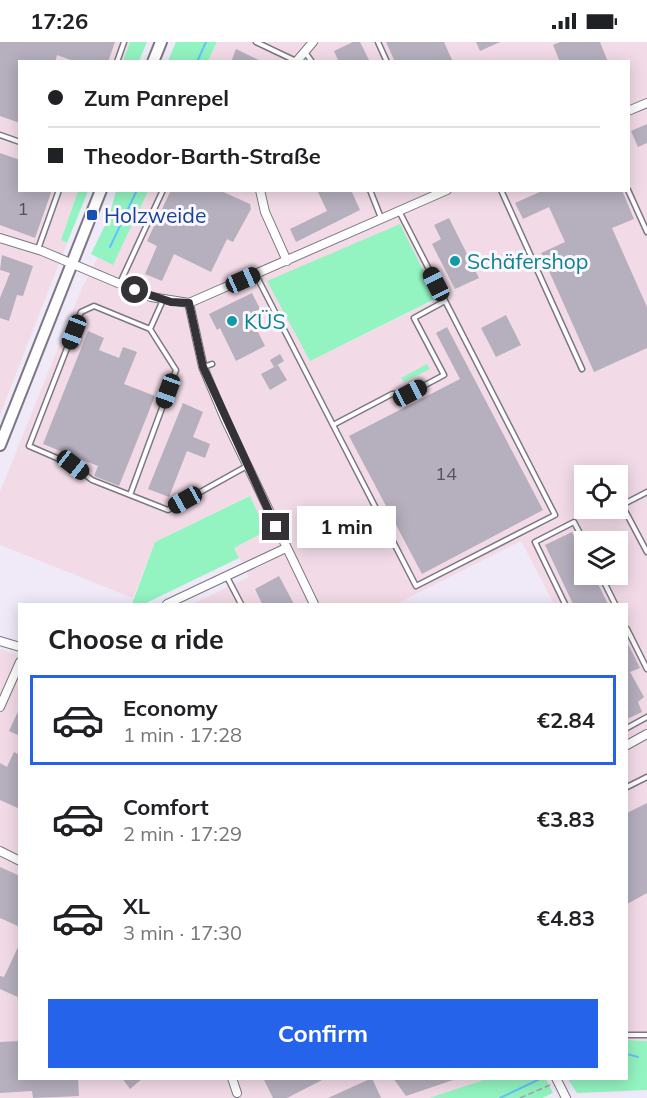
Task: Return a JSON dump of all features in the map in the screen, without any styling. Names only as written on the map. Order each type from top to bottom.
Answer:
[{"type":"main road","points":[[154,60],[160,42]]},
{"type":"main road","points":[[0,445],[4,426],[73,263],[100,192]]},
{"type":"street","points":[[297,60],[313,42]]},
{"type":"street","points":[[630,110],[647,103]]},
{"type":"street","points":[[260,192],[265,212],[287,261]]},
{"type":"street","points":[[0,238],[38,249],[163,300],[189,303],[443,192]]},
{"type":"street","points":[[189,303],[203,367],[247,466],[314,603]]},
{"type":"street","points":[[169,603],[286,548]]},
{"type":"street","points":[[0,641],[18,646]]},
{"type":"street","points":[[0,707],[18,666]]},
{"type":"street","points":[[628,744],[647,734]]},
{"type":"street","points":[[0,852],[18,860]]},
{"type":"street","points":[[233,1080],[237,1093]]},
{"type":"street","points":[[557,1080],[566,1098]]},
{"type":"lane","points":[[118,60],[124,42]]},
{"type":"lane","points":[[256,42],[294,60]]},
{"type":"lane","points":[[378,42],[386,60]]},
{"type":"lane","points":[[304,51],[311,60]]},
{"type":"lane","points":[[0,135],[18,141]]},
{"type":"lane","points":[[38,249],[58,192]]},
{"type":"lane","points":[[120,283],[162,192]]},
{"type":"lane","points":[[371,192],[381,219]]},
{"type":"lane","points":[[502,192],[582,369]]},
{"type":"lane","points":[[629,192],[647,232]]},
{"type":"lane","points":[[256,275],[416,586],[555,515],[399,212]]},
{"type":"lane","points":[[150,329],[163,300]]},
{"type":"lane","points":[[333,425],[392,394],[410,393],[444,375],[414,318],[445,302]]},
{"type":"lane","points":[[130,495],[176,370],[150,329],[94,306],[81,312],[29,446],[73,465],[92,480],[130,495],[168,510],[247,466]]},
{"type":"lane","points":[[203,367],[212,363]]},
{"type":"lane","points":[[647,493],[622,505],[647,552]]},
{"type":"lane","points":[[565,603],[535,542],[574,522],[579,531]]},
{"type":"lane","points":[[227,576],[240,603]]},
{"type":"lane","points":[[606,585],[614,603]]},
{"type":"lane","points":[[628,631],[647,669]]},
{"type":"lane","points":[[628,727],[647,717]]},
{"type":"lane","points":[[628,786],[647,777]]},
{"type":"lane","points":[[628,1035],[647,1035]]},
{"type":"path","points":[[520,1098],[557,1080]]},
{"type":"shaded area","points":[[0,42],[130,42],[123,60],[18,60],[18,192],[78,192],[61,239],[67,243],[0,415]]},
{"type":"shaded area","points":[[218,42],[647,42],[647,1041],[628,1040],[628,603],[553,603],[521,541],[398,603],[194,603],[249,577],[234,548],[266,531],[249,496],[155,542],[133,598],[0,545],[0,492],[82,288],[98,257],[113,264],[148,192],[630,192],[630,60],[209,60]],"holes":[[[400,225],[437,299],[335,349]]]},
{"type":"shaded area","points":[[0,649],[18,655],[18,1080],[484,1080],[429,1098],[0,1098]]},
{"type":"green space","points":[[130,42],[147,42],[139,60],[123,60]]},
{"type":"green space","points":[[176,42],[217,42],[208,60],[168,60]]},
{"type":"green space","points":[[78,192],[88,192],[67,243],[61,240]]},
{"type":"green space","points":[[116,192],[148,192],[113,265],[91,254],[109,217]]},
{"type":"green space","points":[[400,224],[437,298],[310,361],[267,281]]},
{"type":"green space","points":[[427,364],[430,369],[404,382],[401,378]]},
{"type":"green space","points":[[250,496],[266,531],[234,548],[239,558],[146,603],[132,603],[155,542]]},
{"type":"green space","points":[[628,1040],[647,1041],[647,1090],[577,1093],[569,1080],[628,1080]]},
{"type":"green space","points":[[484,1080],[546,1080],[553,1093],[542,1098],[429,1098]]},
{"type":"building","points":[[0,42],[115,42],[109,60],[71,60],[57,55],[56,60],[18,60],[18,122],[0,116]]},
{"type":"building","points":[[353,42],[360,42],[369,60],[338,60],[334,51]]},
{"type":"building","points":[[386,42],[444,42],[452,60],[394,60]]},
{"type":"building","points":[[476,42],[500,42],[480,51]]},
{"type":"building","points":[[560,42],[600,42],[607,60],[559,60],[553,45]]},
{"type":"building","points":[[236,49],[259,60],[232,60]]},
{"type":"building","points":[[647,124],[647,143],[638,147],[631,131]]},
{"type":"building","points":[[0,153],[18,159],[18,192],[51,192],[35,238],[0,225]]},
{"type":"building","points":[[170,192],[223,192],[250,204],[251,209],[233,242],[227,239],[211,272],[174,254],[162,281],[145,274],[157,246],[147,241]]},
{"type":"building","points":[[318,192],[352,192],[360,210],[296,242],[290,229],[327,211]]},
{"type":"building","points":[[540,192],[623,192],[634,219],[612,228],[647,307],[647,348],[594,372],[541,253],[565,242],[549,207],[523,219],[515,203]]},
{"type":"building","name":"Schäfershop","points":[[449,218],[479,278],[455,289],[432,244],[441,239],[434,225]]},
{"type":"building","points":[[2,255],[33,266],[23,296],[17,295],[9,321],[0,318],[0,298],[10,273],[0,270]]},
{"type":"building","name":"KÜS","points":[[252,293],[260,309],[249,314],[265,346],[236,361],[220,328],[217,330],[209,314]]},
{"type":"building","points":[[506,315],[521,345],[496,357],[481,328]]},
{"type":"building","points":[[447,327],[543,510],[422,574],[349,436],[460,379],[436,333]]},
{"type":"building","points":[[88,331],[104,338],[99,350],[119,358],[123,347],[137,352],[124,384],[155,396],[119,486],[94,476],[98,466],[43,444]]},
{"type":"building","points":[[280,354],[284,361],[274,367],[270,360]]},
{"type":"building","points":[[278,365],[287,380],[270,390],[261,374]]},
{"type":"building","points":[[183,403],[203,412],[193,437],[210,444],[205,458],[187,451],[169,497],[148,489]]},
{"type":"building","points":[[572,532],[574,536],[574,585],[598,585],[608,603],[573,603],[545,545]]},
{"type":"building","points":[[279,576],[293,603],[262,603],[255,589]]},
{"type":"building","points":[[628,644],[640,668],[630,672],[644,697],[638,702],[642,712],[628,719]]},
{"type":"building","points":[[18,711],[18,735],[9,731]]},
{"type":"building","points":[[14,752],[18,754],[18,808],[0,800],[0,763],[7,767]]},
{"type":"building","points":[[647,803],[647,893],[628,903],[628,812]]},
{"type":"building","points":[[0,867],[18,875],[18,926],[0,918]]},
{"type":"building","points":[[18,947],[18,997],[0,989],[0,976],[4,977]]},
{"type":"building","points":[[18,1041],[18,1080],[78,1080],[79,1096],[33,1098],[32,1091],[0,1093],[0,1042]]},
{"type":"building","points":[[123,1080],[141,1080],[130,1089]]},
{"type":"building","points":[[264,1080],[322,1080],[287,1098],[273,1098]]},
{"type":"building","points":[[368,1080],[373,1080],[381,1098],[328,1098]]},
{"type":"building","points":[[394,1080],[453,1080],[406,1096]]},
{"type":"waterway","points":[[198,60],[206,42]]},
{"type":"waterway","points":[[110,247],[136,192]]},
{"type":"waterway","points":[[628,1054],[638,1057]]},
{"type":"waterway","points":[[500,1098],[538,1080]]},
{"type":"place","name":"Holzweide","points":[[92,215]]},
{"type":"place","name":"Schäfershop","points":[[455,261]]},
{"type":"place","name":"KÜS","points":[[232,321]]},
{"type":"route","points":[[135,290],[171,302],[189,303],[203,367],[276,527]]}]
